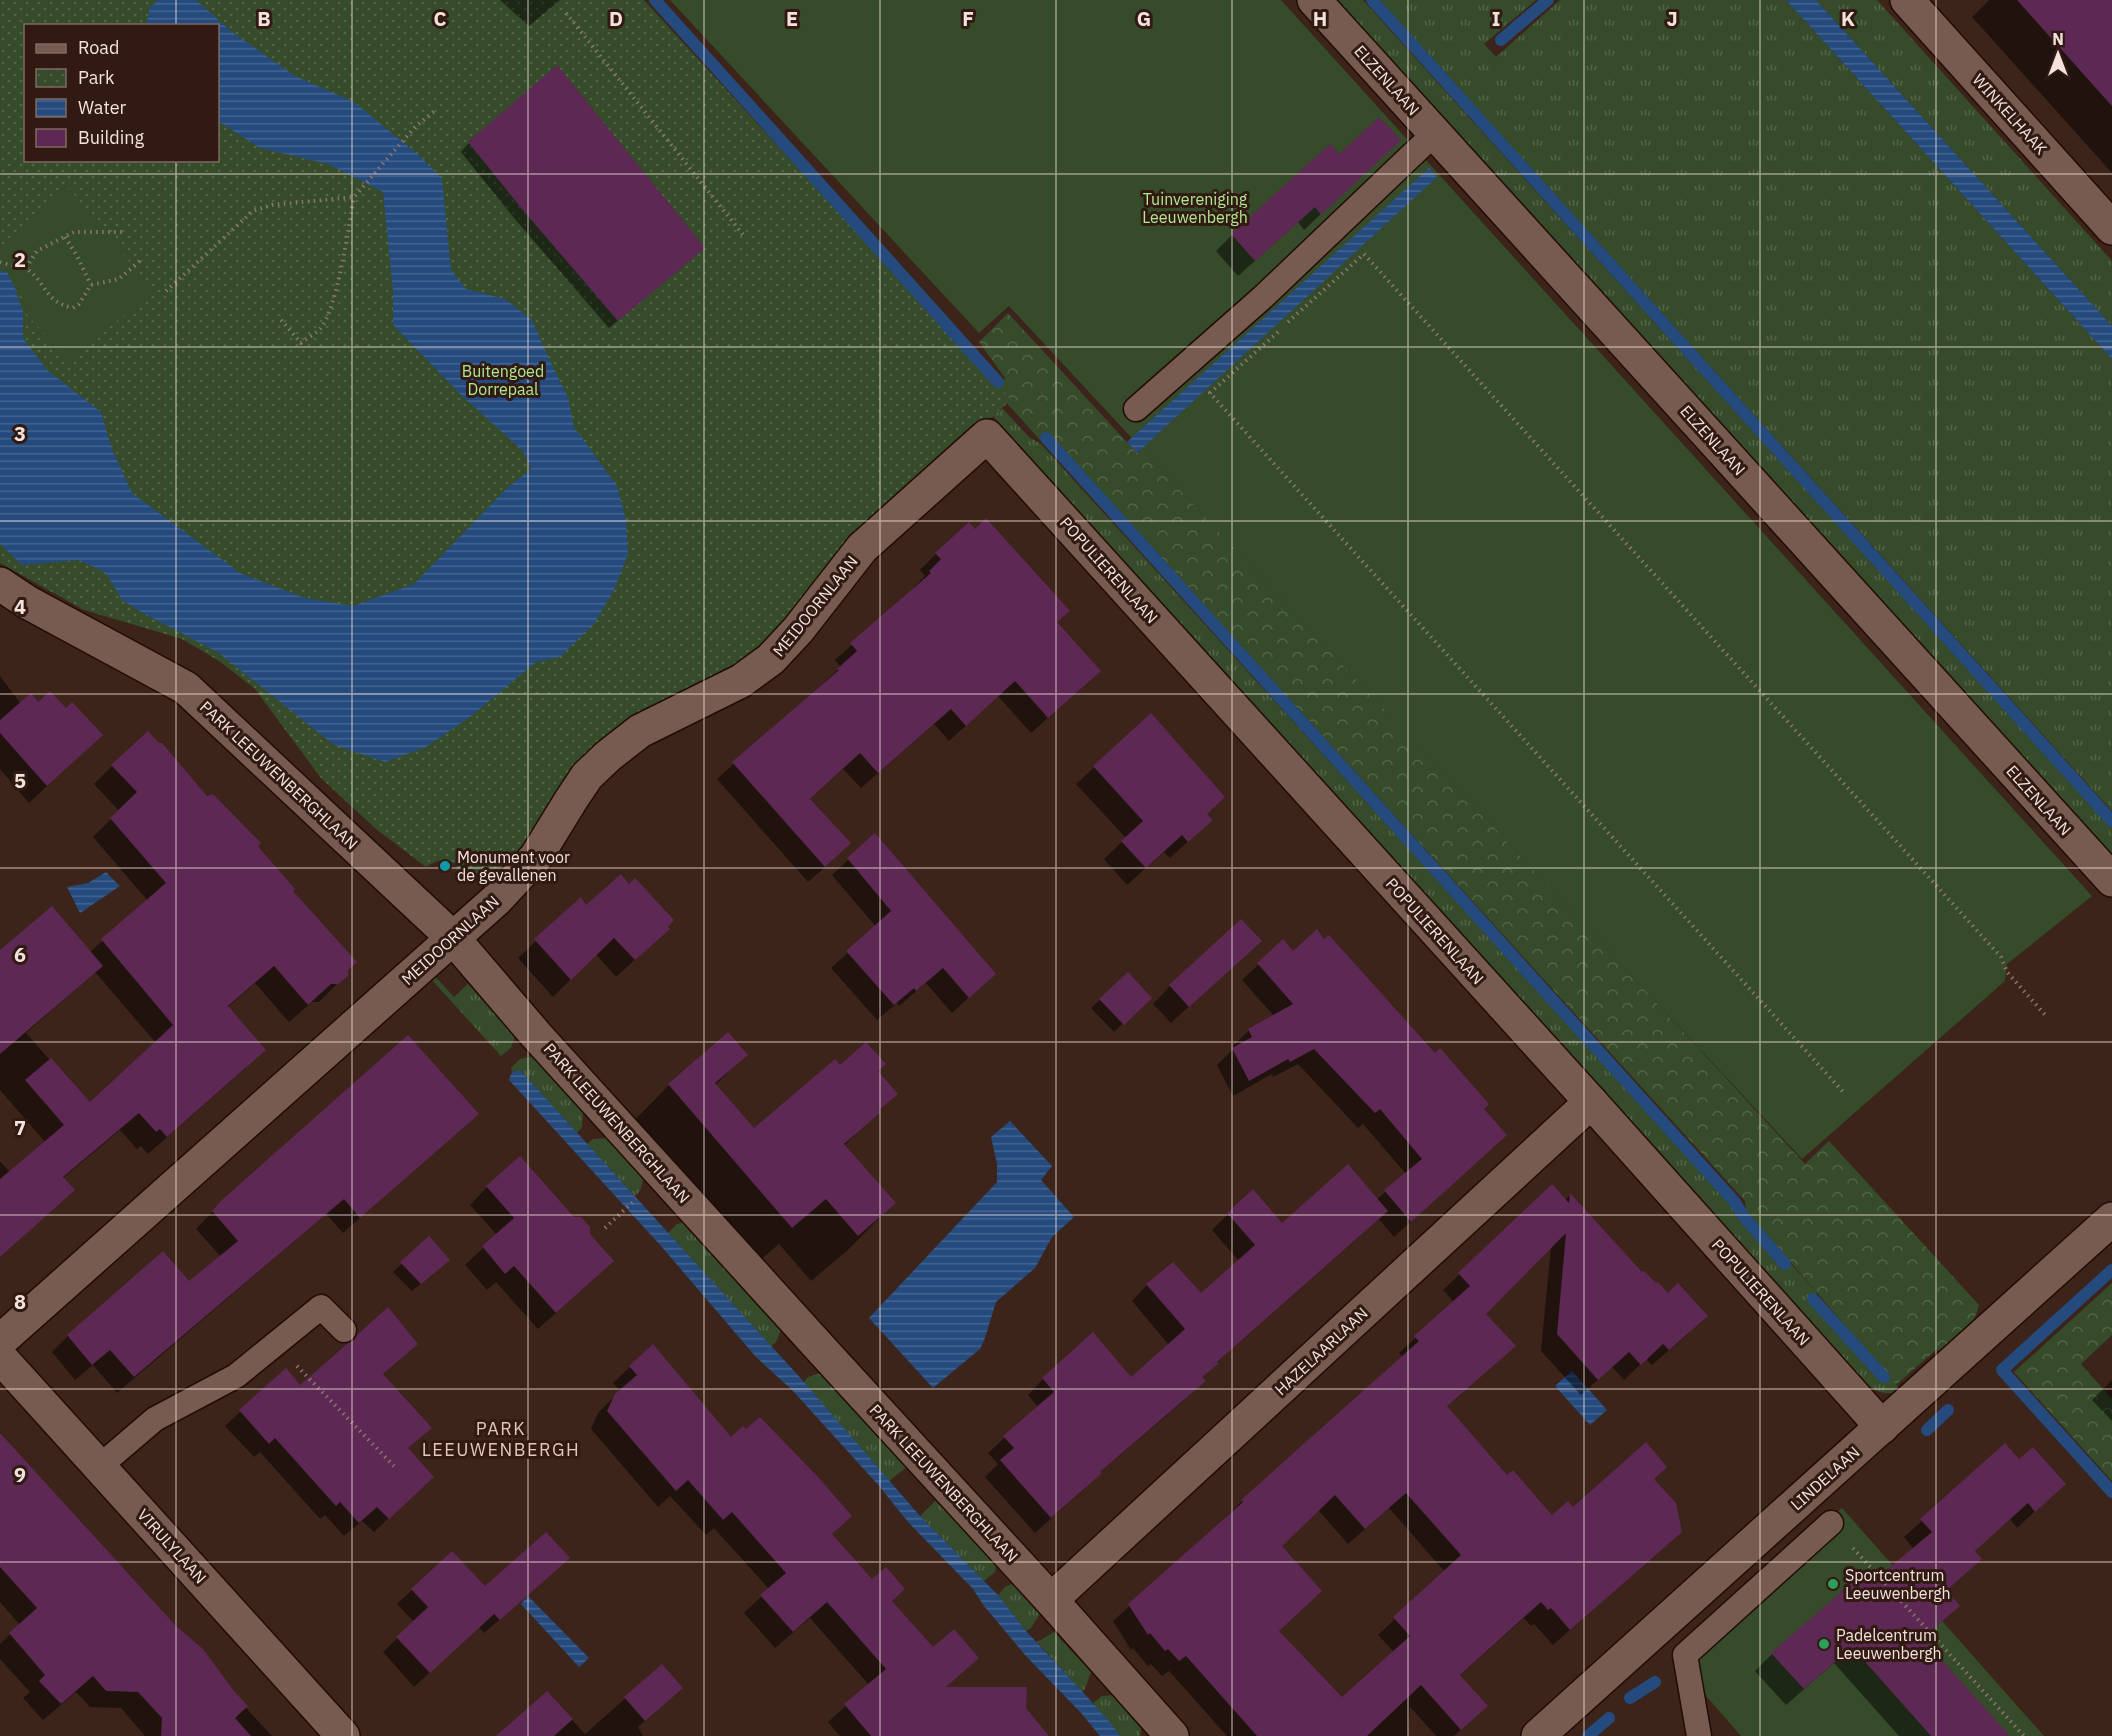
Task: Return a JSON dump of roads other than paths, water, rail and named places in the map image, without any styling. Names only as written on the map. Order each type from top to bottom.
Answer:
[{"type":"street","name":"ELZENLAAN","points":[[1314,0],[2112,880]]},
{"type":"street","name":"WINKELHAAK","points":[[1907,0],[2112,228]]},
{"type":"street","name":"MEIDOORNLAAN","points":[[0,1341],[496,900],[536,857],[587,776],[608,756],[640,731],[741,681],[771,659],[798,630],[862,548],[987,436]]},
{"type":"street","name":"POPULIERENLAAN","points":[[987,436],[1591,1102],[1882,1427]]},
{"type":"street","name":"PARK LEEUWENBERGHLAAN","points":[[0,584],[27,602],[186,688],[453,938],[536,1035],[1172,1736]]},
{"type":"street","name":"HAZELAARLAAN","points":[[1051,1600],[1591,1102]]},
{"type":"street","name":"LINDELAAN","points":[[1538,1736],[2112,1219]]},
{"type":"street","name":"VIRULYLAAN","points":[[0,1357],[344,1736]]},
{"type":"lane","points":[[1136,409],[1258,302],[1435,133]]},
{"type":"lane","points":[[99,1466],[155,1419],[236,1376],[321,1307],[344,1330]]},
{"type":"lane","points":[[1699,1736],[1684,1655],[1831,1523]]},
{"type":"water","points":[[158,0],[196,0],[232,32],[295,76],[354,102],[422,158],[442,179],[451,270],[466,289],[505,299],[532,320],[568,397],[574,427],[617,486],[626,520],[628,554],[614,590],[594,624],[560,657],[536,662],[470,717],[426,747],[385,762],[334,745],[219,653],[122,600],[106,573],[79,560],[22,565],[0,544],[0,271],[7,272],[15,288],[23,312],[23,338],[47,370],[101,412],[112,449],[132,493],[240,573],[305,598],[353,606],[414,584],[507,488],[531,469],[523,451],[463,397],[393,325],[393,291],[383,192],[328,164],[260,148],[219,122],[219,24],[146,24],[150,7]]},
{"type":"water","points":[[1786,0],[1816,0],[2112,326],[2112,359]]},
{"type":"water","points":[[1429,168],[1437,177],[1137,453],[1127,442]]},
{"type":"water","points":[[106,872],[120,886],[80,913],[67,887],[88,883]]},
{"type":"water","points":[[520,1070],[804,1382],[920,1516],[998,1595],[1026,1631],[1120,1736],[1100,1736],[1026,1656],[984,1606],[973,1589],[908,1522],[880,1487],[793,1391],[756,1357],[661,1246],[509,1080],[512,1072]]},
{"type":"water","points":[[1010,1121],[1052,1166],[1041,1180],[1074,1217],[1052,1237],[1035,1268],[996,1302],[980,1349],[933,1388],[869,1318],[997,1182],[997,1164],[991,1137]]},
{"type":"water","points":[[1572,1371],[1607,1410],[1590,1425],[1555,1386]]},
{"type":"water","points":[[528,1596],[589,1658],[579,1667],[521,1604]]},
{"type":"waterway","points":[[655,0],[998,382]]},
{"type":"waterway","points":[[1372,0],[2112,821]]},
{"type":"waterway","points":[[1501,40],[1548,0]]},
{"type":"waterway","points":[[1046,438],[1734,1201],[1744,1217],[1785,1264]]},
{"type":"waterway","points":[[2112,1270],[2002,1370],[2112,1492]]},
{"type":"waterway","points":[[1813,1299],[1884,1377]]},
{"type":"waterway","points":[[1927,1430],[1948,1410]]},
{"type":"waterway","points":[[1630,1698],[1655,1682]]},
{"type":"waterway","points":[[1588,1736],[1609,1718]]},
{"type":"place","name":"Monument voor de gevallenen","points":[[445,866]]},
{"type":"place","name":"Sportcentrum Leeuwenbergh","points":[[1833,1584]]},
{"type":"place","name":"Padelcentrum Leeuwenbergh","points":[[1824,1644]]},
{"type":"district","name":"PARK LEEUWENBERGH","points":[[501,1439]]},
{"type":"park label","name":"Tuinvereniging Leeuwenbergh","points":[[1195,208]]},
{"type":"park label","name":"Buitengoed Dorrepaal","points":[[503,380]]}]
